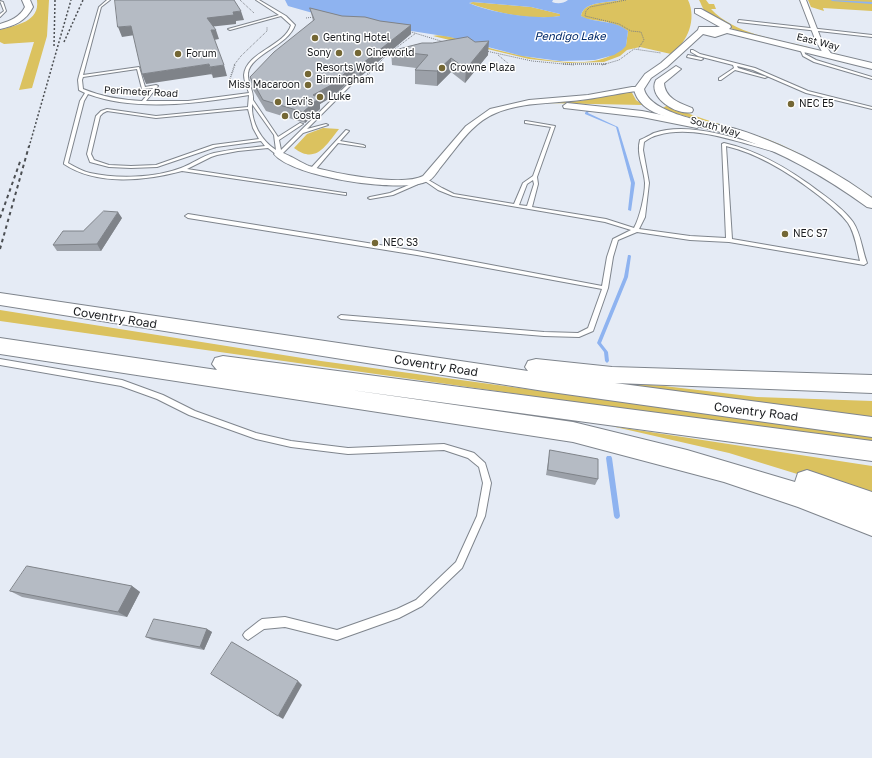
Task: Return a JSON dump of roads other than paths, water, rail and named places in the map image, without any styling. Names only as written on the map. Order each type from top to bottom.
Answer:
[{"type":"highway","name":"Coventry Road","points":[[0,299],[673,402],[872,427]]},
{"type":"highway","name":"Coventry Road","points":[[2,344],[505,401],[872,452]]},
{"type":"highway","points":[[2,344],[573,432],[644,448],[760,480],[817,500],[872,522]]},
{"type":"highway","points":[[369,356],[434,355],[612,375],[872,384]]},
{"type":"highway","points":[[345,382],[479,408],[599,428],[665,442],[754,465],[872,504]]},
{"type":"street","points":[[0,27],[16,21],[25,15],[29,6],[26,0]]},
{"type":"street","points":[[803,0],[818,40],[828,55]]},
{"type":"street","points":[[503,108],[566,106],[654,108],[660,106],[663,97],[659,82],[678,67],[703,29],[696,12]]},
{"type":"street","points":[[279,154],[288,161],[313,169],[390,184],[425,179],[475,121],[483,116],[527,101],[585,98],[622,90],[639,89],[642,82],[677,52],[689,52],[705,37],[717,31],[696,12]]},
{"type":"street","points":[[696,12],[727,27],[758,38]]},
{"type":"street","points":[[689,52],[692,28]]},
{"type":"street","name":"East Way","points":[[703,29],[758,38],[872,66]]},
{"type":"street","name":"South Way","points":[[639,89],[663,97],[687,110],[747,128],[789,143],[813,155],[872,191]]},
{"type":"street","name":"South Way","points":[[639,89],[644,101],[654,108],[670,115],[741,135],[790,155],[823,172],[872,204]]},
{"type":"street","points":[[566,106],[642,114],[741,135]]},
{"type":"lane","points":[[110,0],[100,7],[81,76],[138,68],[143,88],[156,86],[144,102]]},
{"type":"lane","points":[[257,0],[291,22],[293,25],[293,30],[259,56],[249,66],[246,79],[251,94],[250,108],[256,134],[267,147],[279,154]]},
{"type":"lane","points":[[0,2],[2,2],[5,11],[0,16]]},
{"type":"lane","points":[[230,29],[263,19],[282,16]]},
{"type":"lane","points":[[739,22],[872,36]]},
{"type":"lane","points":[[802,49],[804,55],[815,61],[872,78]]},
{"type":"lane","points":[[689,52],[754,69],[807,92],[872,108]]},
{"type":"lane","points":[[689,52],[730,67],[736,67]]},
{"type":"lane","points":[[706,56],[736,67]]},
{"type":"lane","points":[[713,61],[779,80]]},
{"type":"lane","points":[[730,67],[718,76],[720,80],[736,67]]},
{"type":"lane","name":"Perimeter Road","points":[[81,76],[81,90],[107,100],[173,102],[251,94]]},
{"type":"lane","points":[[279,154],[357,77]]},
{"type":"lane","points":[[86,93],[80,107],[66,162],[73,169],[88,175],[138,178],[182,170],[209,156],[267,147]]},
{"type":"lane","points":[[251,100],[278,139],[279,154]]},
{"type":"lane","points":[[250,108],[156,117],[115,111],[102,112],[98,116],[90,154],[92,161],[109,166],[158,166],[215,146],[261,140]]},
{"type":"lane","points":[[526,122],[553,126],[535,177],[536,184],[529,207]]},
{"type":"lane","points":[[278,139],[301,124]]},
{"type":"lane","points":[[302,132],[326,125]]},
{"type":"lane","points":[[313,169],[347,131]]},
{"type":"lane","points":[[341,317],[544,334],[579,334],[591,328],[605,288],[610,257],[616,239],[636,230],[642,217],[647,192],[647,182],[640,145],[642,141],[649,136],[669,131],[697,132],[790,155]]},
{"type":"lane","points":[[338,142],[363,146]]},
{"type":"lane","points":[[370,198],[391,194],[425,179],[440,189],[453,194],[606,220],[636,230],[690,238],[729,240],[864,262],[851,223],[829,202],[798,178],[767,159],[736,145],[724,144],[729,240]]},
{"type":"lane","points":[[182,170],[344,194]]},
{"type":"lane","points":[[516,205],[525,183],[535,177]]},
{"type":"lane","points":[[188,216],[416,253],[605,288]]},
{"type":"lane","points":[[2,344],[122,383],[228,427],[263,438],[304,446],[348,451],[444,446],[470,455],[482,465],[487,482],[481,516],[459,565],[419,603],[400,613],[337,635],[285,622],[262,624],[248,634]]},
{"type":"water","name":"Pendigo Lake","points":[[285,0],[553,0],[552,2],[558,3],[568,0],[620,0],[591,5],[583,11],[581,16],[611,23],[623,27],[628,31],[626,46],[614,55],[595,60],[560,61],[522,56],[450,37],[334,19],[288,6]],"holes":[[[473,2],[531,7],[560,14],[560,16],[539,17],[514,15],[489,10],[469,3]]]},
{"type":"waterway","points":[[832,0],[872,3]]},
{"type":"waterway","points":[[588,111],[586,113],[617,127],[633,183],[630,210]]},
{"type":"waterway","points":[[607,361],[606,352],[599,343],[626,277],[629,256]]},
{"type":"waterway","points":[[609,458],[617,516]]},
{"type":"railway","points":[[54,46],[55,0]]},
{"type":"railway","points":[[29,147],[71,0]]},
{"type":"railway","points":[[64,42],[83,0]]},
{"type":"railway","points":[[0,249],[29,146]]},
{"type":"railway","points":[[0,218],[21,159]]},
{"type":"place","name":"Genting Hotel","points":[[315,38]]},
{"type":"place","name":"Sony","points":[[339,53]]},
{"type":"place","name":"Cineworld","points":[[358,53]]},
{"type":"place","name":"Forum","points":[[178,54]]},
{"type":"place","name":"Crowne Plaza","points":[[442,68]]},
{"type":"place","name":"Resorts World Birmingham","points":[[308,74]]},
{"type":"place","name":"Miss Macaroon","points":[[308,85]]},
{"type":"place","name":"Luke","points":[[320,97]]},
{"type":"place","name":"Levi's","points":[[278,102]]},
{"type":"place","name":"NEC E5","points":[[791,104]]},
{"type":"place","name":"Costa","points":[[285,116]]},
{"type":"place","name":"NEC S7","points":[[785,234]]},
{"type":"place","name":"NEC S3","points":[[375,243]]}]
